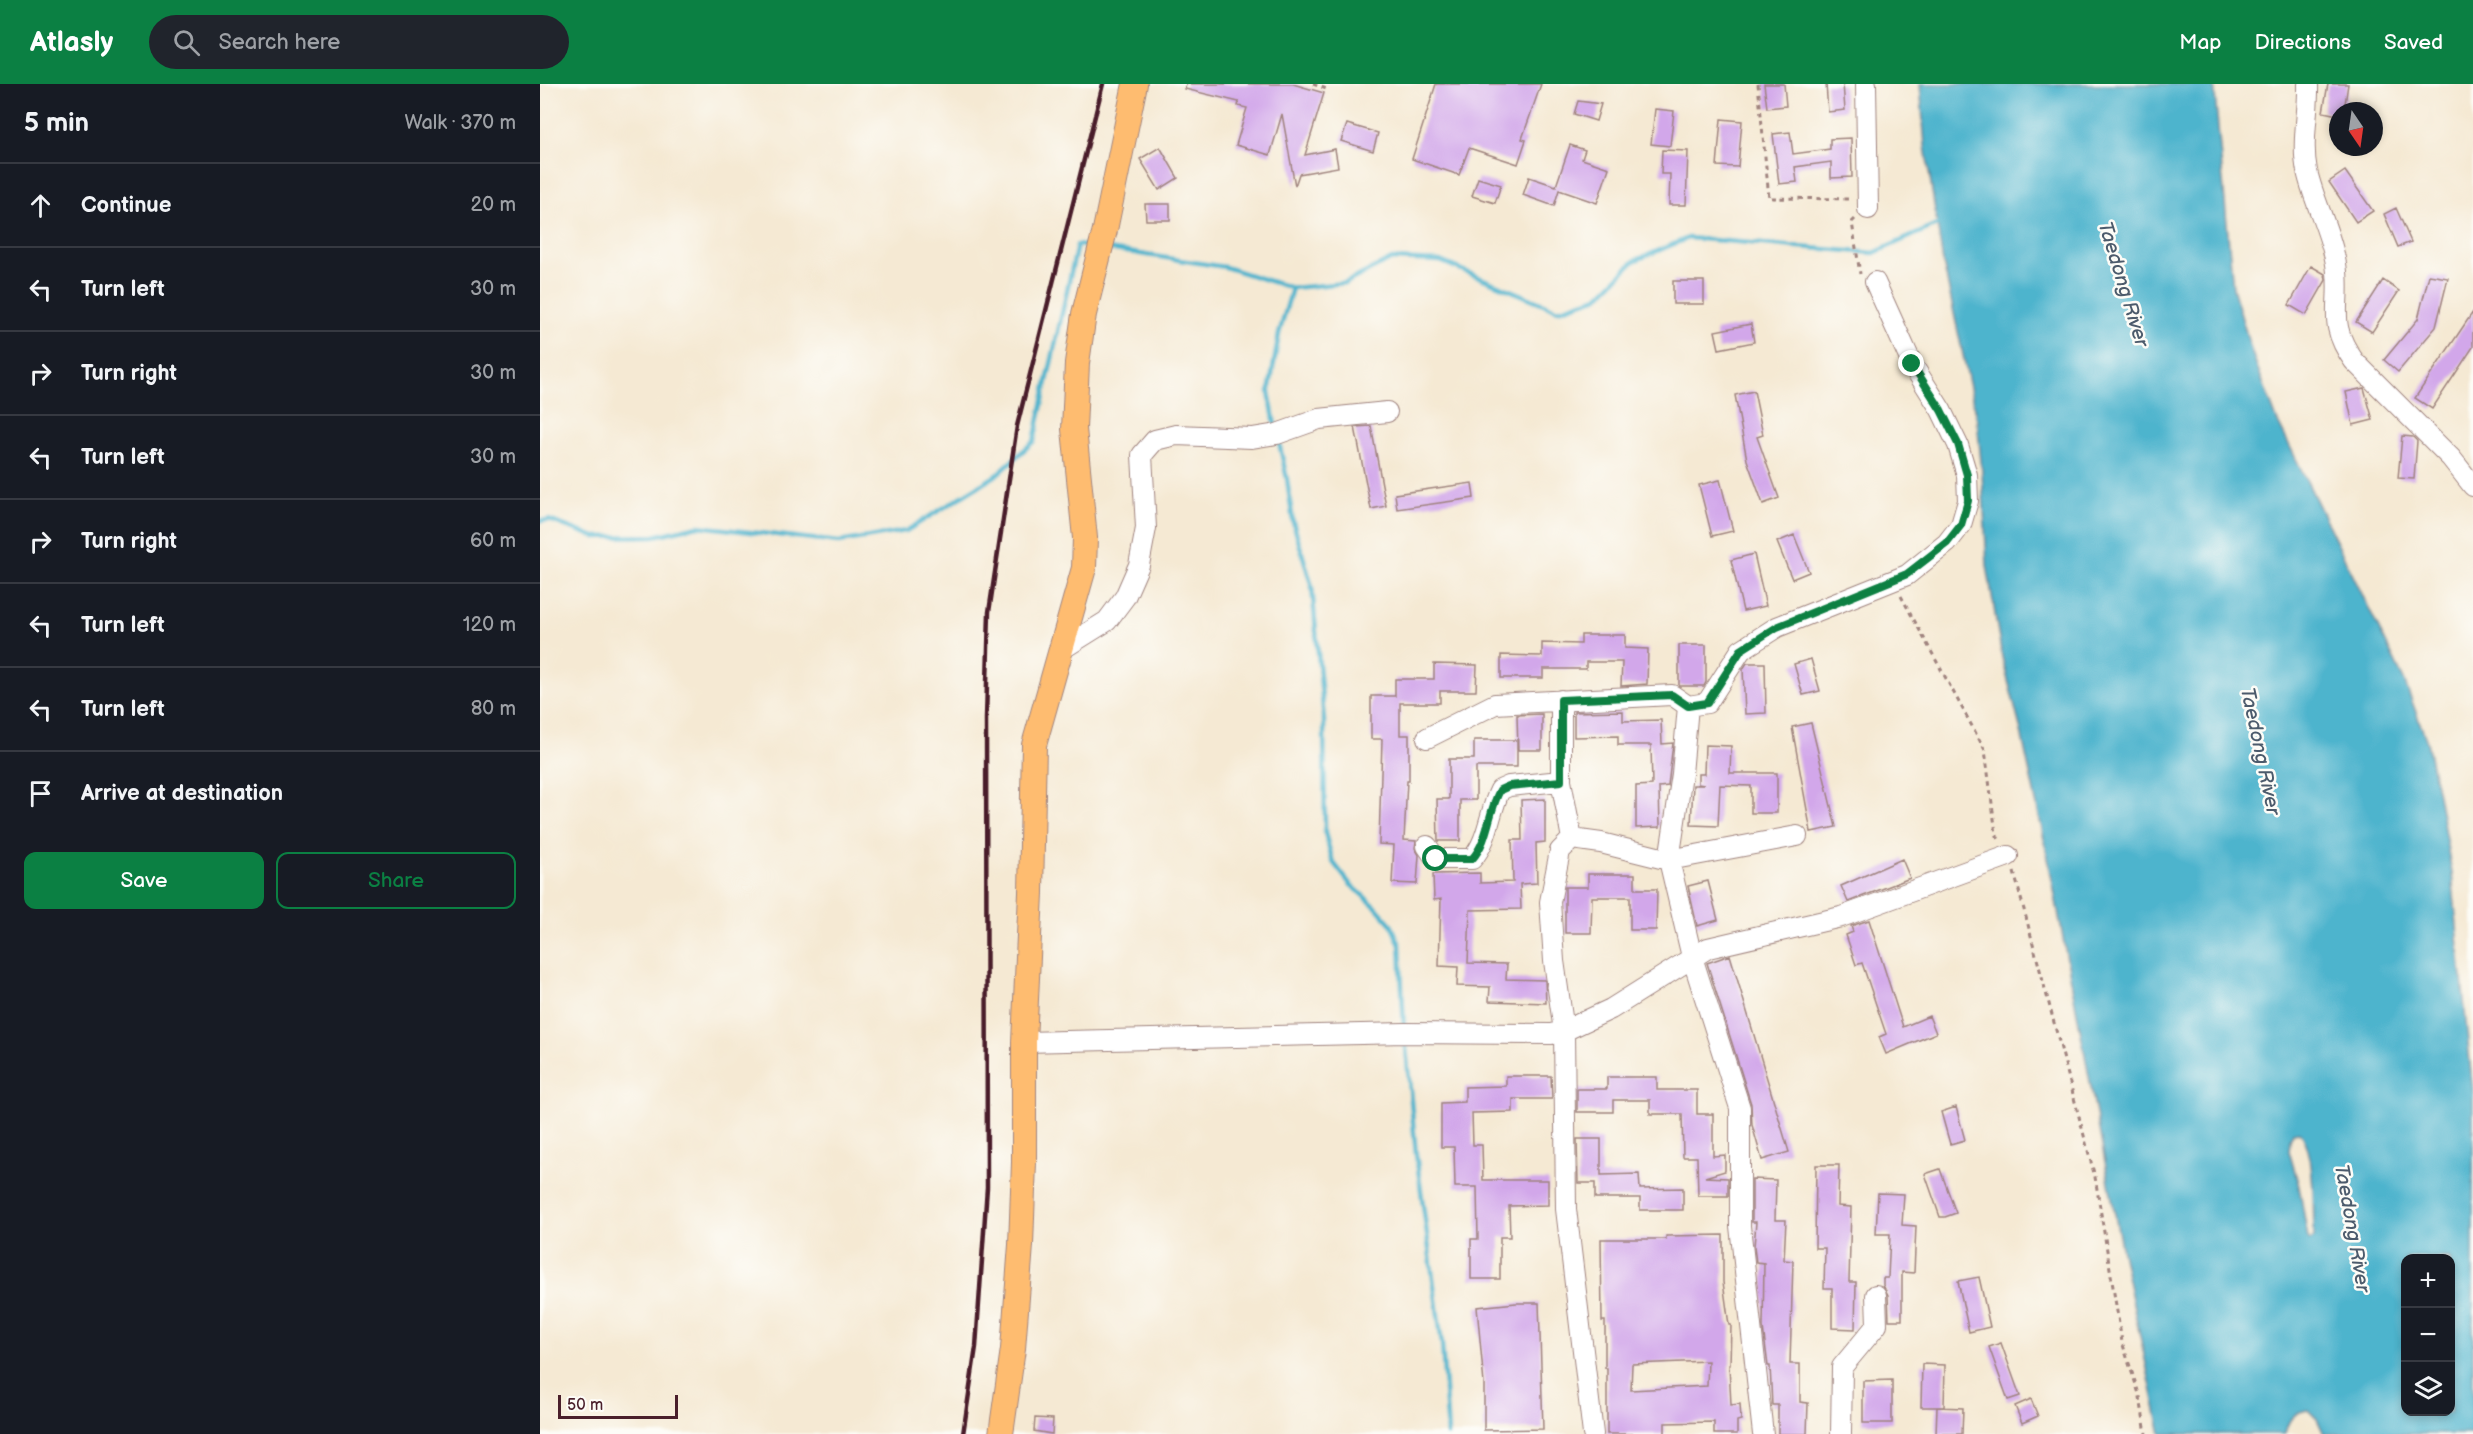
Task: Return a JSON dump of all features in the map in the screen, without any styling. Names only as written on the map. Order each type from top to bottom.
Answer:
[{"type":"main road","points":[[1001,1434],[1013,1349],[1021,1245],[1024,1042],[1032,870],[1034,745],[1084,568],[1085,538],[1074,429],[1077,363],[1082,324],[1106,230],[1136,84]]},
{"type":"street","points":[[1866,84],[1868,204]]},
{"type":"street","points":[[2308,84],[2304,135],[2306,168],[2314,200],[2332,243],[2337,265],[2336,318],[2342,344],[2354,361],[2451,458],[2473,486]]},
{"type":"street","points":[[1427,738],[1495,704],[1672,695],[1688,706],[1707,703],[1741,650],[1777,627],[1907,574],[1947,543],[1961,525],[1968,501],[1967,483],[1958,444],[1867,279]]},
{"type":"street","points":[[1059,651],[1107,621],[1125,597],[1139,565],[1146,528],[1142,455],[1155,440],[1176,435],[1252,438],[1277,434],[1319,419],[1388,412]]},
{"type":"street","points":[[1561,700],[1561,781],[1572,839]]},
{"type":"street","points":[[1688,706],[1682,774],[1669,860],[1692,957],[1740,1108],[1740,1226],[1763,1434]]},
{"type":"street","points":[[1427,846],[1436,859],[1472,859],[1480,850],[1494,801],[1500,790],[1509,786],[1561,781]]},
{"type":"street","points":[[1572,839],[1601,843],[1669,860],[1797,836]]},
{"type":"street","points":[[1572,839],[1560,851],[1550,902],[1554,961],[1564,1031],[1566,1209],[1593,1434]]},
{"type":"street","points":[[1024,1042],[1405,1033],[1551,1034],[1564,1031],[1611,1009],[1708,948],[1841,917],[2008,856]]},
{"type":"street","points":[[1840,1434],[1842,1367],[1877,1325],[1876,1295]]},
{"type":"path","points":[[1313,84],[1329,90]]},
{"type":"path","points":[[1758,84],[1769,198],[1868,204]]},
{"type":"path","points":[[1852,222],[1867,279]]},
{"type":"path","points":[[1893,581],[1986,750],[1996,834],[2012,864],[2096,1178],[2122,1341],[2140,1397],[2146,1434]]},
{"type":"water","name":"Taedong River","points":[[1920,84],[2214,84],[2233,288],[2252,353],[2277,420],[2404,680],[2427,742],[2438,795],[2452,873],[2473,1095],[2473,1434],[2324,1434],[2317,1419],[2308,1410],[2292,1418],[2285,1434],[2161,1434],[2122,1252],[2047,853],[2020,727],[2002,657],[1987,565],[1977,420],[1943,262],[1925,146]],"holes":[[[2299,1132],[2304,1140],[2311,1165],[2313,1197],[2314,1237],[2310,1240],[2289,1151],[2293,1133]]]},
{"type":"building","points":[[1186,84],[1293,84],[1324,93],[1305,155],[1335,149],[1338,167],[1299,174],[1295,186],[1282,114],[1270,155],[1236,145],[1247,108],[1238,106],[1239,102],[1185,89]]},
{"type":"building","points":[[1436,84],[1541,84],[1522,139],[1526,140],[1518,164],[1469,148],[1459,175],[1412,159]]},
{"type":"building","points":[[1764,84],[1784,84],[1786,106],[1767,108]]},
{"type":"building","points":[[1826,84],[1843,84],[1845,110],[1828,112]]},
{"type":"building","points":[[2328,84],[2348,84],[2345,102],[2329,102],[2329,113],[2323,112]]},
{"type":"building","points":[[1578,101],[1601,104],[1596,121],[1574,114]]},
{"type":"building","points":[[1655,109],[1674,111],[1670,146],[1651,144]]},
{"type":"building","points":[[1721,119],[1742,121],[1738,167],[1717,166]]},
{"type":"building","points":[[1347,124],[1378,133],[1373,151],[1341,141]]},
{"type":"building","points":[[1790,132],[1793,154],[1830,149],[1830,139],[1851,138],[1852,177],[1831,178],[1831,162],[1795,167],[1797,182],[1779,184],[1773,134]]},
{"type":"building","points":[[1570,145],[1585,150],[1582,159],[1609,168],[1597,203],[1559,190],[1554,206],[1523,195],[1529,177],[1556,186]]},
{"type":"building","points":[[1160,147],[1178,178],[1159,190],[1140,159]]},
{"type":"building","points":[[1662,150],[1688,151],[1686,205],[1669,205],[1670,174],[1661,174]]},
{"type":"building","points":[[2345,171],[2373,211],[2356,222],[2329,182]]},
{"type":"building","points":[[1478,178],[1501,185],[1495,203],[1472,196]]},
{"type":"building","points":[[1145,204],[1170,204],[1170,220],[1146,220]]},
{"type":"building","points":[[2396,208],[2411,242],[2398,247],[2384,214]]},
{"type":"building","points":[[2311,266],[2325,274],[2326,280],[2306,315],[2289,305]]},
{"type":"building","points":[[2429,275],[2448,278],[2436,327],[2398,372],[2384,360],[2418,319]]},
{"type":"building","points":[[2383,280],[2399,291],[2372,332],[2356,322]]},
{"type":"building","points":[[1673,281],[1704,281],[1704,304],[1673,304]]},
{"type":"building","points":[[2473,312],[2473,347],[2432,409],[2415,398]]},
{"type":"building","points":[[1751,324],[1754,342],[1719,349],[1715,331]]},
{"type":"building","points":[[2364,388],[2373,420],[2353,425],[2346,392]]},
{"type":"building","points":[[1754,391],[1763,435],[1757,437],[1779,498],[1763,504],[1747,460],[1735,395]]},
{"type":"building","points":[[1371,426],[1386,506],[1371,509],[1355,427]]},
{"type":"building","points":[[2402,436],[2413,437],[2417,441],[2414,479],[2398,478]]},
{"type":"building","points":[[1720,480],[1733,531],[1712,536],[1699,485]]},
{"type":"building","points":[[1472,483],[1474,498],[1397,509],[1395,494]]},
{"type":"building","points":[[1794,535],[1809,572],[1792,579],[1777,542]]},
{"type":"building","points":[[1754,554],[1766,606],[1743,611],[1731,560]]},
{"type":"building","points":[[1581,635],[1625,635],[1625,648],[1648,649],[1647,684],[1621,686],[1622,662],[1586,662],[1586,669],[1543,669],[1543,678],[1501,678],[1501,655],[1542,656],[1542,643],[1581,644]]},
{"type":"building","points":[[1679,645],[1706,645],[1706,682],[1704,686],[1679,686]]},
{"type":"building","points":[[1811,659],[1820,691],[1803,695],[1794,664]]},
{"type":"building","points":[[1747,663],[1765,663],[1766,713],[1745,714],[1743,669]]},
{"type":"building","points":[[1434,664],[1477,665],[1476,691],[1440,691],[1440,703],[1400,703],[1400,735],[1409,735],[1409,781],[1407,781],[1404,840],[1416,841],[1415,848],[1419,855],[1417,884],[1392,883],[1394,845],[1379,844],[1382,739],[1371,739],[1371,696],[1395,696],[1395,679],[1434,679]]},
{"type":"building","points":[[1623,711],[1623,721],[1661,720],[1662,744],[1673,743],[1668,786],[1659,787],[1660,827],[1636,828],[1636,786],[1652,785],[1651,745],[1618,745],[1618,736],[1574,737],[1574,712]]},
{"type":"building","points":[[1542,714],[1542,750],[1518,750],[1517,715]]},
{"type":"building","points":[[1811,723],[1836,827],[1811,832],[1792,727]]},
{"type":"building","points":[[1474,740],[1517,740],[1517,767],[1476,767],[1476,800],[1460,800],[1460,841],[1438,841],[1437,799],[1449,799],[1449,759],[1474,759]]},
{"type":"building","points":[[1705,745],[1731,746],[1730,773],[1777,773],[1777,813],[1751,813],[1751,786],[1720,785],[1718,826],[1691,825],[1693,785],[1704,785],[1698,784],[1698,774],[1704,774]]},
{"type":"building","points":[[1545,799],[1545,842],[1536,843],[1537,883],[1520,884],[1521,909],[1470,910],[1468,963],[1507,964],[1506,979],[1545,980],[1546,1003],[1489,1001],[1490,987],[1457,986],[1458,967],[1439,966],[1441,899],[1434,900],[1433,874],[1480,873],[1480,883],[1513,882],[1512,840],[1522,840],[1521,800]]},
{"type":"building","points":[[1902,859],[1910,878],[1848,902],[1841,886]]},
{"type":"building","points":[[1588,874],[1635,874],[1635,889],[1657,889],[1656,930],[1630,930],[1630,897],[1592,897],[1591,933],[1565,933],[1565,887],[1588,887]]},
{"type":"building","points":[[1708,881],[1718,920],[1697,926],[1688,886]]},
{"type":"building","points":[[1869,920],[1903,1027],[1929,1016],[1936,1033],[1886,1054],[1879,1037],[1886,1034],[1862,963],[1856,965],[1846,935],[1853,932],[1851,926]]},
{"type":"building","points":[[1730,955],[1789,1152],[1762,1160],[1752,1125],[1751,1104],[1707,963]]},
{"type":"building","points":[[1506,1076],[1551,1076],[1552,1099],[1513,1099],[1513,1112],[1472,1113],[1473,1145],[1482,1145],[1483,1180],[1548,1180],[1548,1205],[1509,1206],[1510,1237],[1500,1237],[1500,1279],[1471,1279],[1471,1239],[1478,1239],[1477,1187],[1455,1187],[1454,1147],[1441,1147],[1441,1103],[1465,1102],[1465,1087],[1506,1086]]},
{"type":"building","points":[[1607,1077],[1657,1077],[1657,1090],[1697,1090],[1697,1114],[1713,1114],[1713,1156],[1725,1155],[1725,1171],[1705,1177],[1728,1178],[1728,1196],[1698,1196],[1697,1157],[1683,1157],[1682,1114],[1650,1114],[1650,1100],[1613,1100],[1613,1112],[1577,1112],[1577,1089],[1607,1089]]},
{"type":"building","points":[[1956,1107],[1965,1140],[1950,1144],[1941,1112]]},
{"type":"building","points":[[1577,1139],[1601,1139],[1601,1175],[1639,1174],[1640,1189],[1683,1188],[1683,1210],[1640,1210],[1640,1198],[1595,1198],[1595,1183],[1578,1183]]},
{"type":"building","points":[[1816,1165],[1839,1165],[1838,1206],[1851,1207],[1849,1282],[1856,1282],[1855,1329],[1832,1328],[1832,1288],[1824,1288],[1825,1248],[1815,1248]]},
{"type":"building","points":[[1940,1169],[1956,1213],[1945,1217],[1940,1217],[1925,1174]]},
{"type":"building","points":[[1752,1179],[1776,1180],[1775,1220],[1786,1220],[1784,1260],[1793,1261],[1790,1364],[1800,1364],[1800,1402],[1808,1403],[1807,1434],[1778,1434],[1778,1405],[1772,1405],[1770,1366],[1768,1366],[1763,1327],[1764,1263],[1756,1262],[1754,1247],[1756,1222],[1752,1222]]},
{"type":"building","points":[[1878,1193],[1904,1194],[1902,1225],[1916,1226],[1914,1273],[1902,1272],[1902,1320],[1889,1320],[1888,1295],[1883,1285],[1883,1278],[1888,1278],[1890,1234],[1876,1234]]},
{"type":"building","points":[[1723,1235],[1723,1282],[1729,1325],[1731,1325],[1729,1365],[1731,1405],[1740,1404],[1741,1420],[1737,1421],[1737,1434],[1714,1434],[1714,1422],[1665,1423],[1665,1434],[1607,1434],[1607,1368],[1605,1368],[1605,1321],[1602,1321],[1601,1239],[1666,1239],[1666,1236]],"holes":[[[1708,1361],[1707,1386],[1631,1390],[1632,1364]]]},
{"type":"building","points":[[1979,1277],[1990,1327],[1969,1332],[1958,1281]]},
{"type":"building","points":[[1539,1303],[1543,1429],[1484,1430],[1484,1384],[1477,1307]]},
{"type":"building","points":[[2001,1343],[2020,1396],[2008,1400],[1989,1347]]},
{"type":"building","points":[[1922,1364],[1945,1365],[1944,1407],[1921,1407]]},
{"type":"building","points":[[1892,1380],[1892,1423],[1863,1423],[1863,1381]]},
{"type":"building","points":[[2031,1399],[2038,1416],[2022,1423],[2015,1406]]},
{"type":"building","points":[[1937,1407],[1963,1408],[1962,1434],[1936,1434]]},
{"type":"building","points":[[1035,1418],[1053,1419],[1052,1434],[1034,1431]]},
{"type":"waterway","points":[[1108,249],[1225,267],[1292,288],[1345,283],[1392,259],[1440,261],[1558,310],[1598,297],[1634,261],[1688,238],[1874,253],[1941,223]]},
{"type":"waterway","points":[[540,521],[549,520],[595,537],[654,536],[698,526],[839,542],[906,531],[995,476],[1034,441],[1077,245],[1094,247]]},
{"type":"waterway","points":[[1276,430],[1269,392],[1279,334],[1292,288]]},
{"type":"waterway","points":[[1278,438],[1293,522],[1312,587],[1324,720],[1325,833],[1333,862],[1350,884],[1391,924],[1400,945],[1404,1029]]},
{"type":"waterway","points":[[1405,1037],[1416,1154],[1442,1344],[1448,1434]]},
{"type":"railway","points":[[963,1434],[976,1347],[987,1187],[986,719],[989,612],[1017,426],[1103,84]]},
{"type":"route","points":[[1436,859],[1472,859],[1480,850],[1494,801],[1500,790],[1509,786],[1561,781],[1561,700],[1672,695],[1688,706],[1707,703],[1741,650],[1777,627],[1907,574],[1947,543],[1961,525],[1968,501],[1967,475],[1958,444],[1941,410],[1912,364]]}]
